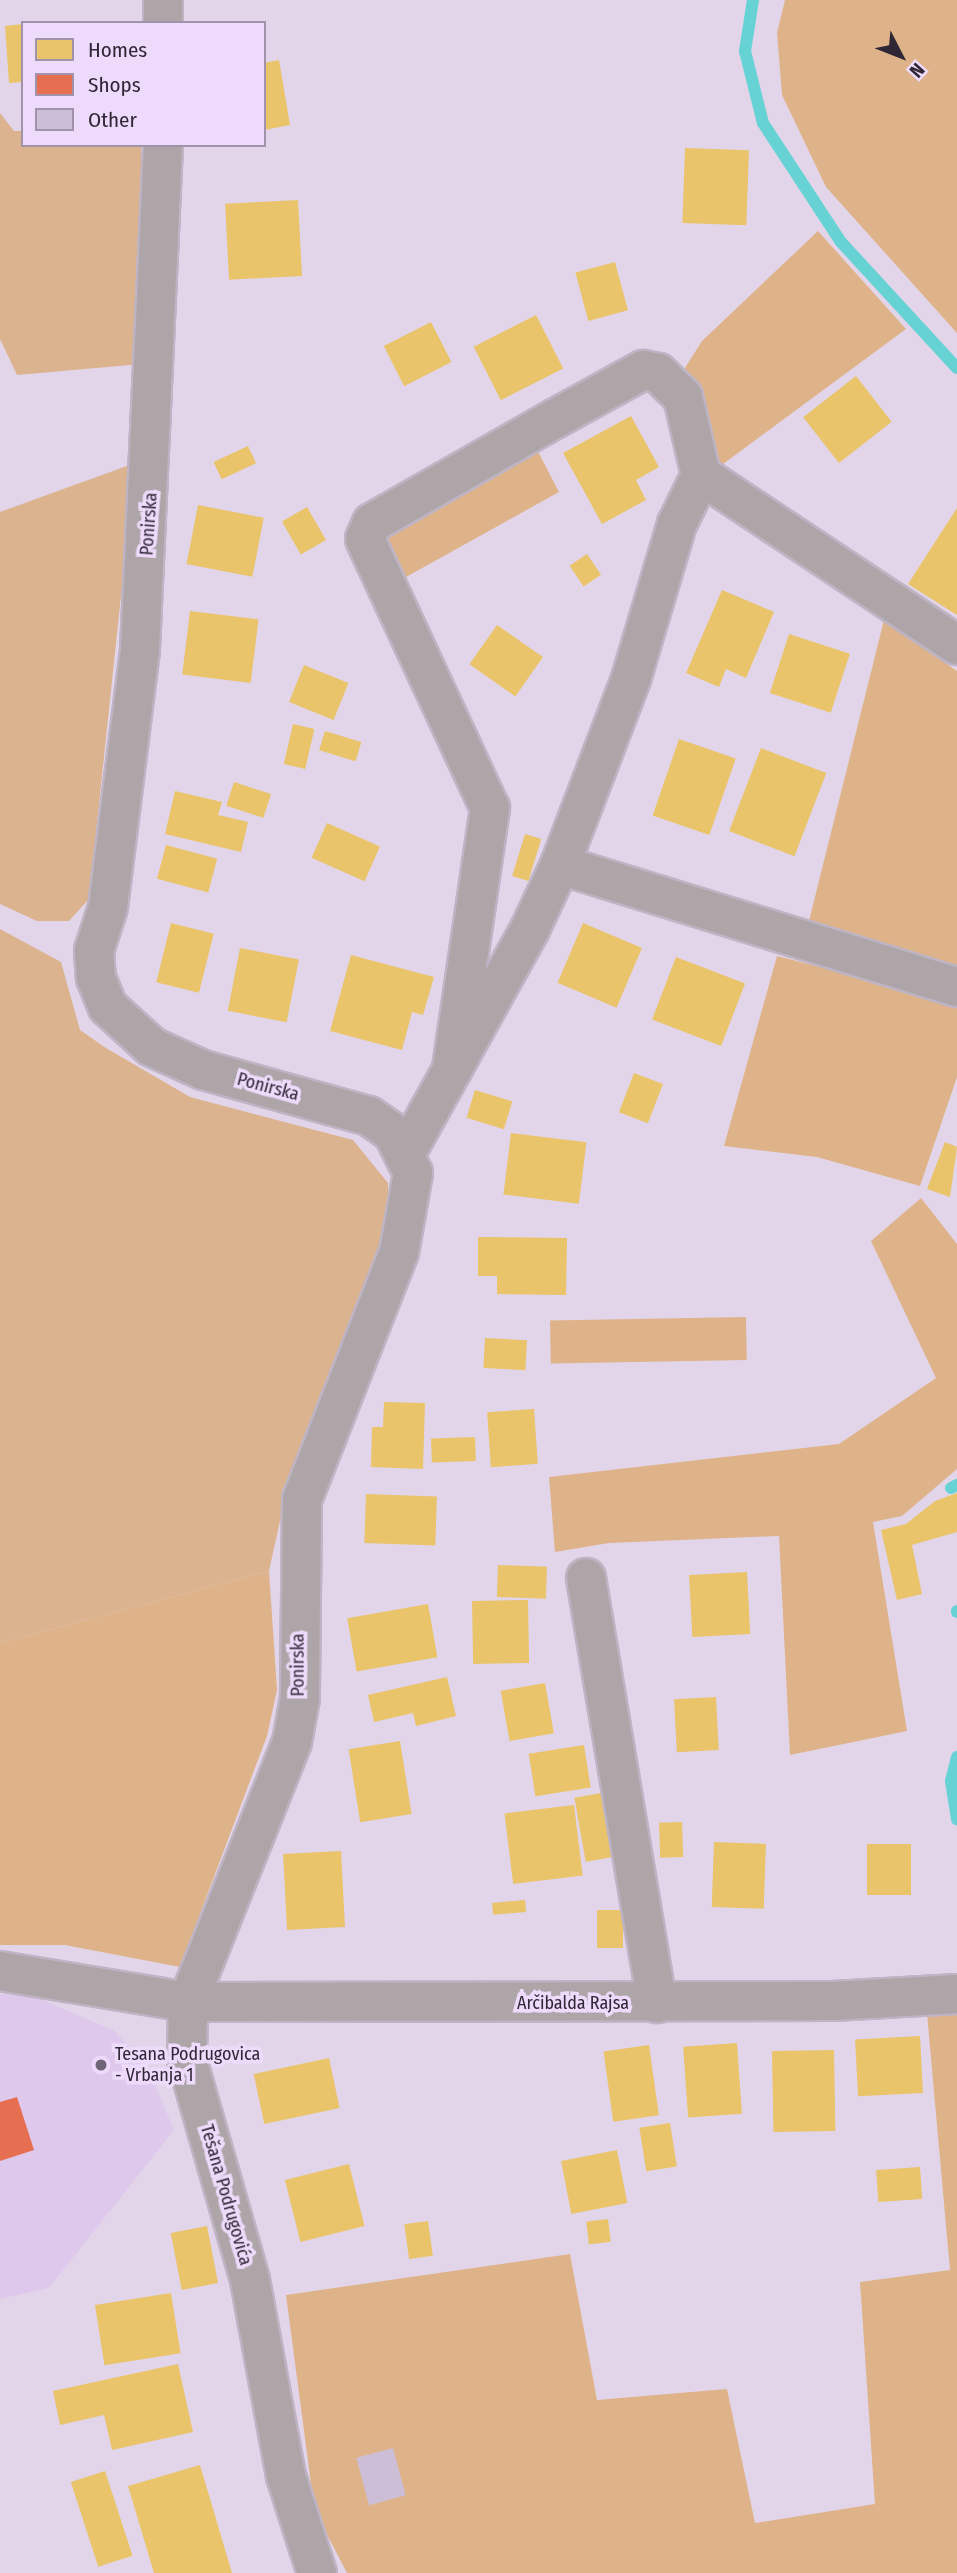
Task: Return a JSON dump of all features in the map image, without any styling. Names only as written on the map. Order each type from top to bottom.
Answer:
[{"type":"street","points":[[163,0],[163,21]]},
{"type":"street","name":"Ponirska","points":[[163,147],[140,650],[108,907],[94,951],[96,978],[108,1007],[152,1047],[203,1070],[369,1116],[407,1151],[412,1202],[399,1252],[302,1499],[300,1698],[292,1742],[188,2002]]},
{"type":"street","points":[[407,1151],[452,1070],[560,865],[634,668],[677,524],[701,475],[684,397],[670,380],[643,370],[372,523],[365,539],[371,560],[490,808],[452,1070]]},
{"type":"street","points":[[701,475],[957,645]]},
{"type":"street","points":[[560,865],[957,987]]},
{"type":"street","points":[[586,1578],[657,2003]]},
{"type":"street","points":[[0,1971],[188,2002]]},
{"type":"street","name":"Arčibalda Rajsa","points":[[188,2002],[657,2003],[957,1994]]},
{"type":"street","name":"Tešana Podrugovića","points":[[188,2002],[187,2060],[250,2280],[286,2476],[317,2573]]},
{"type":"shaded area","points":[[785,0],[957,0],[957,333],[826,187],[782,95],[777,33]]},
{"type":"shaded area","points":[[0,113],[14,131],[21,131],[21,147],[141,147],[141,364],[17,375],[0,339]]},
{"type":"shaded area","points":[[818,231],[906,329],[719,467],[702,404],[683,371],[702,341]]},
{"type":"shaded area","points":[[534,444],[559,492],[397,582],[386,543],[393,528]]},
{"type":"shaded area","points":[[135,463],[89,899],[69,921],[37,921],[0,904],[0,512]]},
{"type":"shaded area","points":[[884,620],[957,671],[957,975],[809,921]]},
{"type":"shaded area","points":[[0,929],[61,962],[80,1030],[106,1048],[190,1097],[353,1140],[388,1183],[388,1215],[358,1316],[289,1480],[269,1571],[0,1643]]},
{"type":"shaded area","points":[[777,956],[957,1002],[957,1077],[920,1186],[817,1157],[724,1146]]},
{"type":"shaded area","points":[[921,1198],[957,1244],[957,1469],[902,1516],[873,1522],[907,1731],[790,1755],[779,1536],[609,1543],[555,1552],[549,1477],[839,1444],[936,1378],[871,1241]]},
{"type":"shaded area","points":[[746,1317],[747,1360],[551,1363],[550,1320]]},
{"type":"shaded area","points":[[269,1571],[277,1690],[267,1736],[180,1967],[65,1945],[0,1945],[0,1643]]},
{"type":"shaded area","points":[[0,1994],[35,1997],[113,2030],[146,2064],[174,2130],[49,2288],[0,2299]]},
{"type":"shaded area","points":[[927,2014],[957,2014],[957,2573],[347,2573],[322,2525],[311,2484],[286,2295],[570,2254],[597,2400],[727,2389],[755,2523],[875,2504],[860,2282],[950,2270]]},
{"type":"building: Homes","points":[[21,24],[21,82],[9,83],[5,26]]},
{"type":"building: Homes","points":[[279,60],[290,125],[266,130],[266,63]]},
{"type":"building: Homes","points":[[685,148],[749,150],[746,225],[682,223]]},
{"type":"building: Homes","points":[[298,200],[302,276],[229,280],[225,204]]},
{"type":"building: Homes","points":[[615,262],[628,310],[588,321],[575,273]]},
{"type":"building: Homes","points":[[536,315],[563,368],[501,400],[474,347]]},
{"type":"building: Homes","points":[[431,322],[451,362],[404,386],[384,346]]},
{"type":"building: Homes","points":[[856,376],[892,422],[839,463],[803,417]]},
{"type":"building: Homes","points":[[631,416],[659,467],[636,480],[646,500],[602,524],[563,453]]},
{"type":"building: Homes","points":[[248,446],[256,463],[222,479],[214,462]]},
{"type":"building: Homes","points":[[198,505],[264,518],[252,577],[187,564]]},
{"type":"building: Homes","points":[[307,507],[326,540],[301,554],[282,522]]},
{"type":"building: Homes","points":[[957,508],[957,615],[908,584]]},
{"type":"building: Homes","points":[[587,554],[601,575],[584,586],[570,566]]},
{"type":"building: Homes","points":[[722,590],[774,612],[746,678],[726,669],[719,687],[686,673]]},
{"type":"building: Homes","points":[[190,611],[258,619],[251,683],[182,675]]},
{"type":"building: Homes","points":[[497,625],[543,657],[515,696],[469,664]]},
{"type":"building: Homes","points":[[789,634],[850,654],[831,713],[770,693]]},
{"type":"building: Homes","points":[[304,665],[349,683],[334,720],[289,702]]},
{"type":"building: Homes","points":[[293,724],[314,729],[305,769],[284,764]]},
{"type":"building: Homes","points":[[325,731],[361,742],[355,761],[319,750]]},
{"type":"building: Homes","points":[[679,739],[736,759],[709,835],[653,816]]},
{"type":"building: Homes","points":[[761,748],[826,773],[794,856],[729,831]]},
{"type":"building: Homes","points":[[234,782],[271,794],[263,818],[226,806]]},
{"type":"building: Homes","points":[[175,791],[222,802],[218,815],[248,822],[241,852],[165,834]]},
{"type":"building: Homes","points":[[327,823],[380,847],[365,881],[312,858]]},
{"type":"building: Homes","points":[[525,834],[541,839],[528,881],[512,876]]},
{"type":"building: Homes","points":[[166,845],[217,859],[208,893],[157,879]]},
{"type":"building: Homes","points":[[171,923],[214,934],[199,993],[156,982]]},
{"type":"building: Homes","points":[[583,923],[642,948],[617,1008],[558,983]]},
{"type":"building: Homes","points":[[240,948],[299,959],[287,1022],[228,1011]]},
{"type":"building: Homes","points":[[351,955],[434,977],[423,1015],[412,1012],[402,1050],[330,1031]]},
{"type":"building: Homes","points":[[676,957],[745,984],[721,1046],[652,1020]]},
{"type":"building: Homes","points":[[634,1073],[663,1084],[648,1123],[619,1112]]},
{"type":"building: Homes","points":[[475,1090],[512,1101],[504,1129],[467,1118]]},
{"type":"building: Homes","points":[[511,1133],[586,1142],[579,1204],[503,1195]]},
{"type":"building: Homes","points":[[945,1142],[957,1147],[950,1197],[927,1189]]},
{"type":"building: Homes","points":[[478,1237],[567,1238],[566,1295],[497,1294],[497,1276],[478,1276]]},
{"type":"building: Homes","points":[[485,1338],[527,1340],[525,1370],[483,1368]]},
{"type":"building: Homes","points":[[384,1402],[425,1403],[423,1469],[371,1467],[372,1427],[383,1427]]},
{"type":"building: Homes","points":[[534,1409],[538,1464],[491,1467],[487,1412]]},
{"type":"building: Homes","points":[[475,1437],[476,1461],[432,1463],[431,1439]]},
{"type":"building: Homes","points":[[957,1493],[957,1532],[912,1545],[922,1594],[897,1600],[881,1530],[906,1524],[935,1501]]},
{"type":"building: Homes","points":[[366,1494],[437,1496],[435,1545],[364,1543]]},
{"type":"building: Homes","points":[[498,1565],[547,1567],[546,1599],[497,1597]]},
{"type":"building: Homes","points":[[747,1572],[750,1634],[692,1637],[689,1575]]},
{"type":"building: Homes","points":[[528,1600],[529,1663],[473,1664],[472,1601]]},
{"type":"building: Homes","points":[[428,1604],[437,1657],[357,1671],[347,1618]]},
{"type":"building: Homes","points":[[447,1677],[456,1716],[416,1726],[413,1713],[374,1722],[368,1695]]},
{"type":"building: Homes","points":[[545,1683],[554,1733],[510,1741],[501,1691]]},
{"type":"building: Homes","points":[[716,1697],[719,1750],[677,1752],[674,1699]]},
{"type":"building: Homes","points":[[400,1741],[412,1814],[360,1822],[349,1749]]},
{"type":"building: Homes","points":[[584,1745],[591,1787],[535,1796],[529,1754]]},
{"type":"building: Homes","points":[[601,1793],[612,1857],[586,1862],[574,1798]]},
{"type":"building: Homes","points":[[574,1805],[583,1875],[513,1884],[505,1814]]},
{"type":"building: Homes","points":[[682,1822],[683,1857],[660,1858],[659,1823]]},
{"type":"building: Homes","points":[[714,1842],[766,1844],[764,1909],[712,1907]]},
{"type":"building: Homes","points":[[867,1844],[911,1844],[911,1895],[867,1895]]},
{"type":"building: Homes","points":[[341,1851],[345,1927],[287,1930],[283,1854]]},
{"type":"building: Homes","points":[[525,1900],[526,1912],[493,1915],[492,1903]]},
{"type":"building: Homes","points":[[597,1910],[623,1910],[623,1948],[597,1948]]},
{"type":"building: Homes","points":[[920,2036],[923,2093],[858,2096],[855,2039]]},
{"type":"building: Homes","points":[[737,2043],[742,2114],[688,2118],[683,2047]]},
{"type":"building: Homes","points":[[649,2045],[659,2115],[613,2122],[603,2051]]},
{"type":"building: Homes","points":[[834,2050],[835,2131],[773,2132],[772,2051]]},
{"type":"building: Homes","points":[[329,2058],[340,2108],[264,2124],[254,2074]]},
{"type":"building: Homes","points":[[670,2123],[677,2166],[646,2171],[639,2128]]},
{"type":"building: Homes","points":[[617,2150],[627,2203],[571,2214],[561,2161]]},
{"type":"building: Homes","points":[[349,2164],[364,2226],[300,2242],[285,2180]]},
{"type":"building: Homes","points":[[920,2167],[922,2199],[878,2202],[876,2170]]},
{"type":"building: Homes","points":[[608,2219],[611,2242],[589,2245],[586,2222]]},
{"type":"building: Homes","points":[[428,2221],[433,2256],[409,2259],[404,2224]]},
{"type":"building: Homes","points":[[207,2226],[218,2283],[182,2290],[171,2233]]},
{"type":"building: Homes","points":[[171,2293],[181,2353],[104,2365],[95,2305]]},
{"type":"building: Homes","points":[[178,2364],[193,2432],[112,2450],[104,2415],[60,2425],[53,2391]]},
{"type":"building: Homes","points":[[200,2465],[232,2573],[154,2573],[128,2486]]},
{"type":"building: Homes","points":[[105,2471],[133,2556],[98,2567],[71,2482]]},
{"type":"building: Shops","points":[[17,2097],[34,2150],[0,2161],[0,2102]]},
{"type":"building: Other","points":[[393,2448],[406,2495],[369,2505],[356,2458]]},
{"type":"waterway","points":[[753,0],[745,51],[763,123],[841,242],[957,368]]},
{"type":"waterway","points":[[951,1488],[957,1485]]},
{"type":"waterway","points":[[957,1757],[951,1781],[957,1820]]},
{"type":"place","name":"Tesana Podrugovica - Vrbanja 1","points":[[101,2065]]}]
